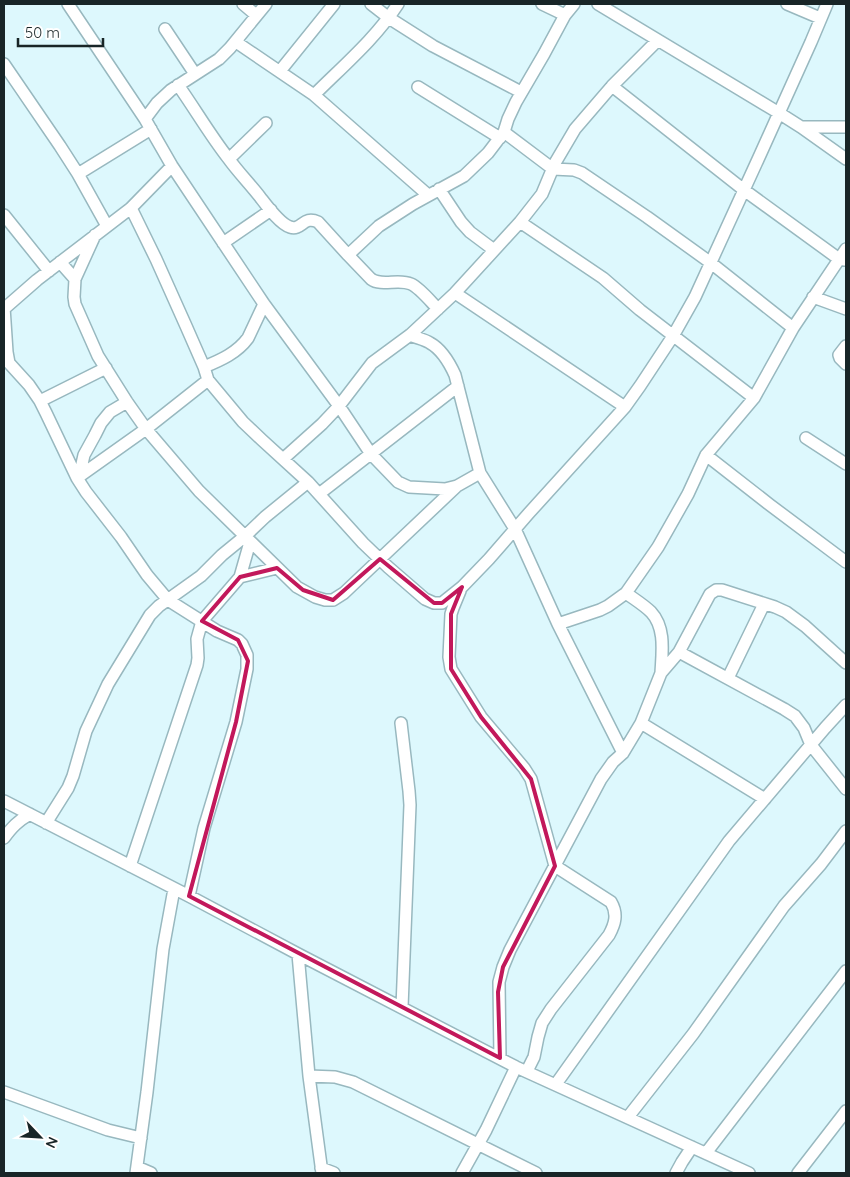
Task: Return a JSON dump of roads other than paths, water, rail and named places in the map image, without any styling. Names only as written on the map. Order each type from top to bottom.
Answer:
[{"type":"street","points":[[68,4],[148,124],[172,166],[264,304],[339,406],[371,454],[403,485],[445,488],[457,486]]},
{"type":"street","points":[[244,4],[256,14]]},
{"type":"street","points":[[78,174],[148,124],[158,103],[178,85],[218,58],[236,42],[256,14],[266,4]]},
{"type":"street","points":[[280,71],[334,4]]},
{"type":"street","points":[[372,4],[389,18],[432,46],[521,92]]},
{"type":"street","points":[[314,95],[374,35],[398,4]]},
{"type":"street","points":[[542,4],[565,15]]},
{"type":"street","points":[[348,255],[379,226],[428,195],[464,176],[484,158],[502,135],[521,92],[565,15],[574,4]]},
{"type":"street","points":[[598,4],[801,126],[846,159]]},
{"type":"street","points":[[786,4],[820,18]]},
{"type":"street","points":[[127,211],[156,259],[208,380],[243,422],[308,482],[363,543],[420,595],[434,603],[442,603],[462,587],[489,560],[625,407],[673,336],[695,297],[711,263],[827,4]]},
{"type":"street","points":[[165,29],[195,74]]},
{"type":"street","points":[[283,459],[339,406],[372,363],[426,321],[455,293],[520,222],[542,194],[575,129],[612,86],[658,40]]},
{"type":"street","points":[[236,42],[314,95],[428,195]]},
{"type":"street","points":[[4,64],[78,174],[107,226]]},
{"type":"street","points":[[178,85],[229,159],[284,223],[291,228],[297,228],[312,219],[318,222],[375,282],[409,283],[415,286],[438,309]]},
{"type":"street","points":[[612,86],[744,190],[842,260]]},
{"type":"street","points":[[418,87],[502,135],[553,170],[574,170],[582,173],[711,263],[793,328]]},
{"type":"street","points":[[229,159],[266,124]]},
{"type":"street","points":[[801,126],[846,127]]},
{"type":"street","points":[[4,374],[9,363],[4,307],[127,211],[172,166]]},
{"type":"street","points":[[439,189],[465,227],[494,250]]},
{"type":"street","points":[[97,207],[127,211]]},
{"type":"street","points":[[223,243],[271,210]]},
{"type":"street","points":[[5,220],[49,271]]},
{"type":"street","points":[[520,222],[603,278],[640,310],[754,398]]},
{"type":"street","points":[[95,235],[75,279],[74,297],[75,304],[98,356],[146,429],[198,491],[298,588],[326,600],[333,600],[380,559],[457,486],[480,473]]},
{"type":"street","points":[[558,624],[600,610],[626,593],[658,547],[688,494],[706,455],[754,398],[793,328],[813,297],[842,260],[846,250]]},
{"type":"street","points":[[60,262],[75,279]]},
{"type":"street","points":[[455,293],[625,407]]},
{"type":"street","points":[[813,297],[846,309]]},
{"type":"street","points":[[204,367],[221,360],[245,343],[264,304]]},
{"type":"street","points":[[426,321],[430,343]]},
{"type":"street","points":[[410,335],[430,343],[451,365],[480,473],[515,529],[558,624],[623,753]]},
{"type":"street","points":[[846,346],[839,355],[846,364]]},
{"type":"street","points":[[9,363],[29,385],[40,401],[80,476],[86,492],[121,537],[147,575],[168,600],[217,631],[238,640],[245,650],[248,669],[236,722],[204,828],[188,896]]},
{"type":"street","points":[[40,401],[106,368]]},
{"type":"street","points":[[80,476],[146,429],[208,380]]},
{"type":"street","points":[[319,494],[458,386]]},
{"type":"street","points":[[80,476],[84,455],[100,423],[110,412],[127,402]]},
{"type":"street","points":[[806,438],[846,464]]},
{"type":"street","points":[[706,455],[846,562]]},
{"type":"street","points":[[46,823],[68,788],[86,731],[108,684],[150,615],[159,606],[194,583],[222,555],[247,540],[265,517],[308,482]]},
{"type":"street","points":[[130,866],[197,665],[197,639],[202,622],[240,577],[247,540]]},
{"type":"street","points":[[240,577],[276,568]]},
{"type":"street","points":[[462,587],[451,614],[450,657],[452,669],[481,717],[531,779],[554,866],[611,902],[614,906],[616,920],[609,935],[542,1023],[534,1057],[522,1069],[462,1173]]},
{"type":"street","points":[[661,672],[679,652],[710,594],[716,590],[722,590],[786,612],[805,626],[846,663]]},
{"type":"street","points":[[500,1058],[498,992],[503,967],[510,950],[601,779],[613,762],[623,753],[641,723],[661,672],[662,641],[658,622],[651,612],[626,593]]},
{"type":"street","points":[[728,678],[764,604]]},
{"type":"street","points":[[679,652],[795,716],[804,728],[811,745],[846,789]]},
{"type":"street","points":[[556,1084],[729,841],[846,705]]},
{"type":"street","points":[[401,723],[410,805],[402,1007]]},
{"type":"street","points":[[641,723],[765,799]]},
{"type":"street","points":[[4,802],[522,1069],[749,1173]]},
{"type":"street","points":[[4,838],[10,829],[30,814]]},
{"type":"street","points":[[628,1117],[693,1034],[784,906],[846,832]]},
{"type":"street","points":[[151,1173],[137,1170],[163,949],[174,889]]},
{"type":"street","points":[[298,954],[309,1076],[321,1171],[334,1173]]},
{"type":"street","points":[[706,1153],[846,971]]},
{"type":"street","points":[[309,1076],[335,1078],[352,1082],[536,1173]]},
{"type":"street","points":[[4,1092],[108,1130],[141,1138]]},
{"type":"street","points":[[798,1173],[846,1111]]},
{"type":"street","points":[[676,1173],[692,1147]]}]
